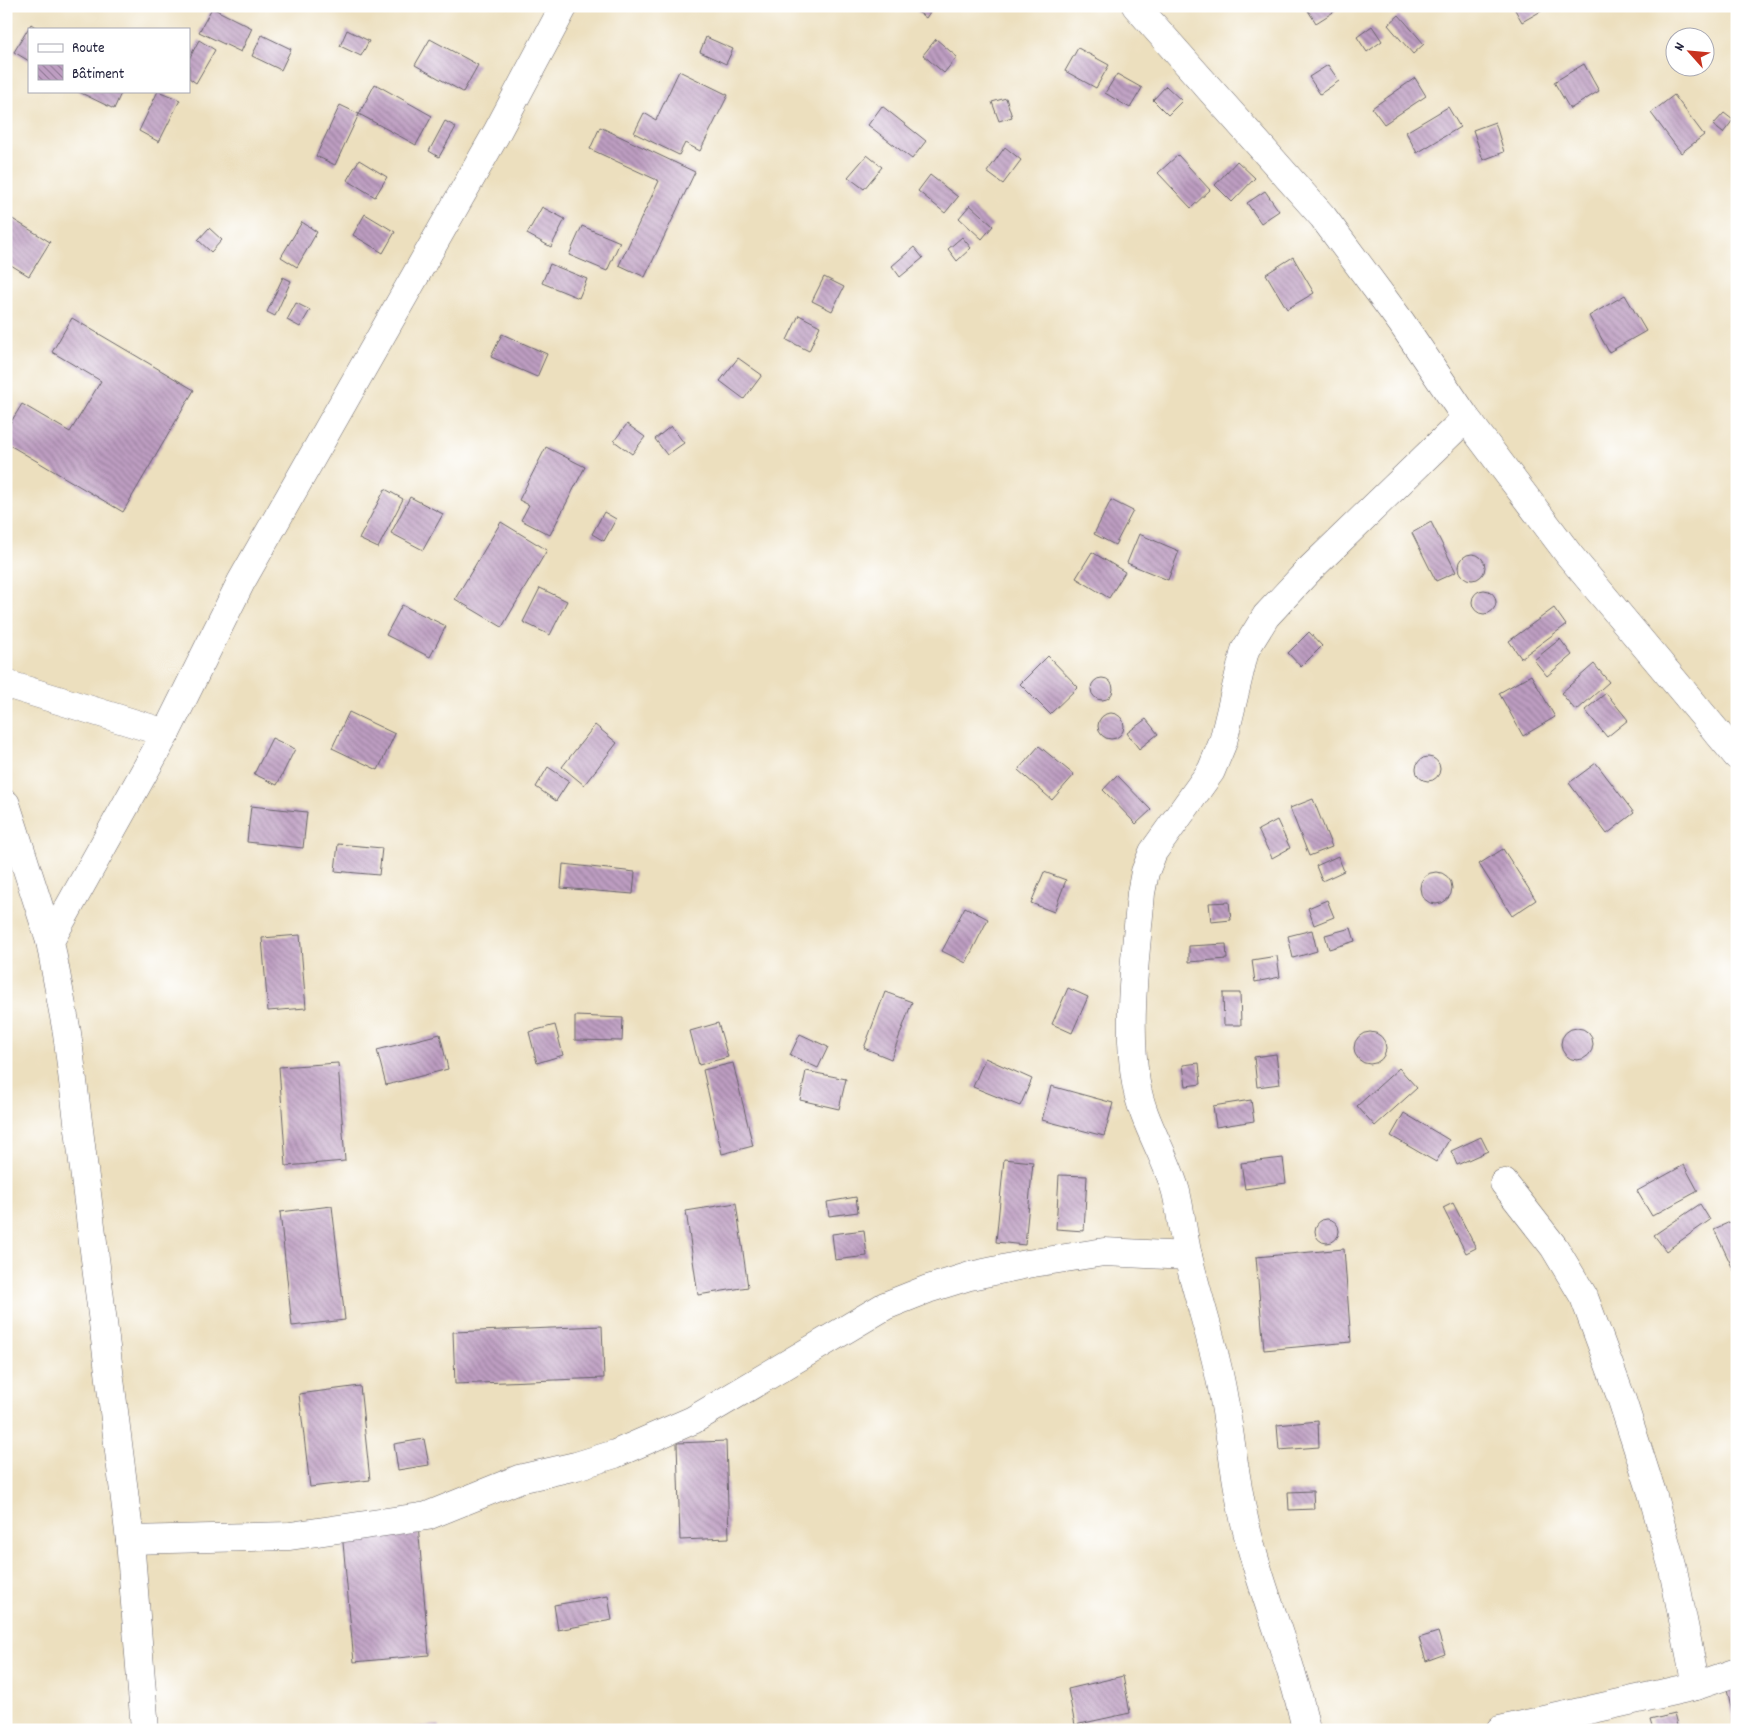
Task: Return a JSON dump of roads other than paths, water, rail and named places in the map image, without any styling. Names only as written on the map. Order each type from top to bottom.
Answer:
[{"type":"street","points":[[50,941],[166,734],[241,582],[496,134],[564,6]]},
{"type":"street","points":[[1136,6],[1324,218],[1401,322],[1466,418],[1570,556],[1737,756]]},
{"type":"street","points":[[1306,1730],[1299,1694],[1264,1595],[1248,1538],[1235,1475],[1223,1393],[1188,1256],[1174,1184],[1136,1085],[1132,1044],[1136,957],[1145,872],[1154,852],[1211,771],[1223,742],[1245,650],[1266,616],[1308,571],[1466,418]]},
{"type":"street","points":[[6,684],[166,734]]},
{"type":"street","points":[[6,804],[50,941],[67,1033],[130,1540],[145,1730]]},
{"type":"street","points":[[1504,1183],[1554,1247],[1584,1297],[1622,1400],[1652,1493],[1673,1569],[1696,1686]]},
{"type":"street","points":[[130,1540],[290,1536],[427,1516],[519,1479],[576,1466],[615,1454],[693,1420],[886,1306],[928,1288],[1008,1268],[1104,1252],[1188,1256]]},
{"type":"street","points":[[1500,1730],[1696,1686],[1737,1672]]}]
